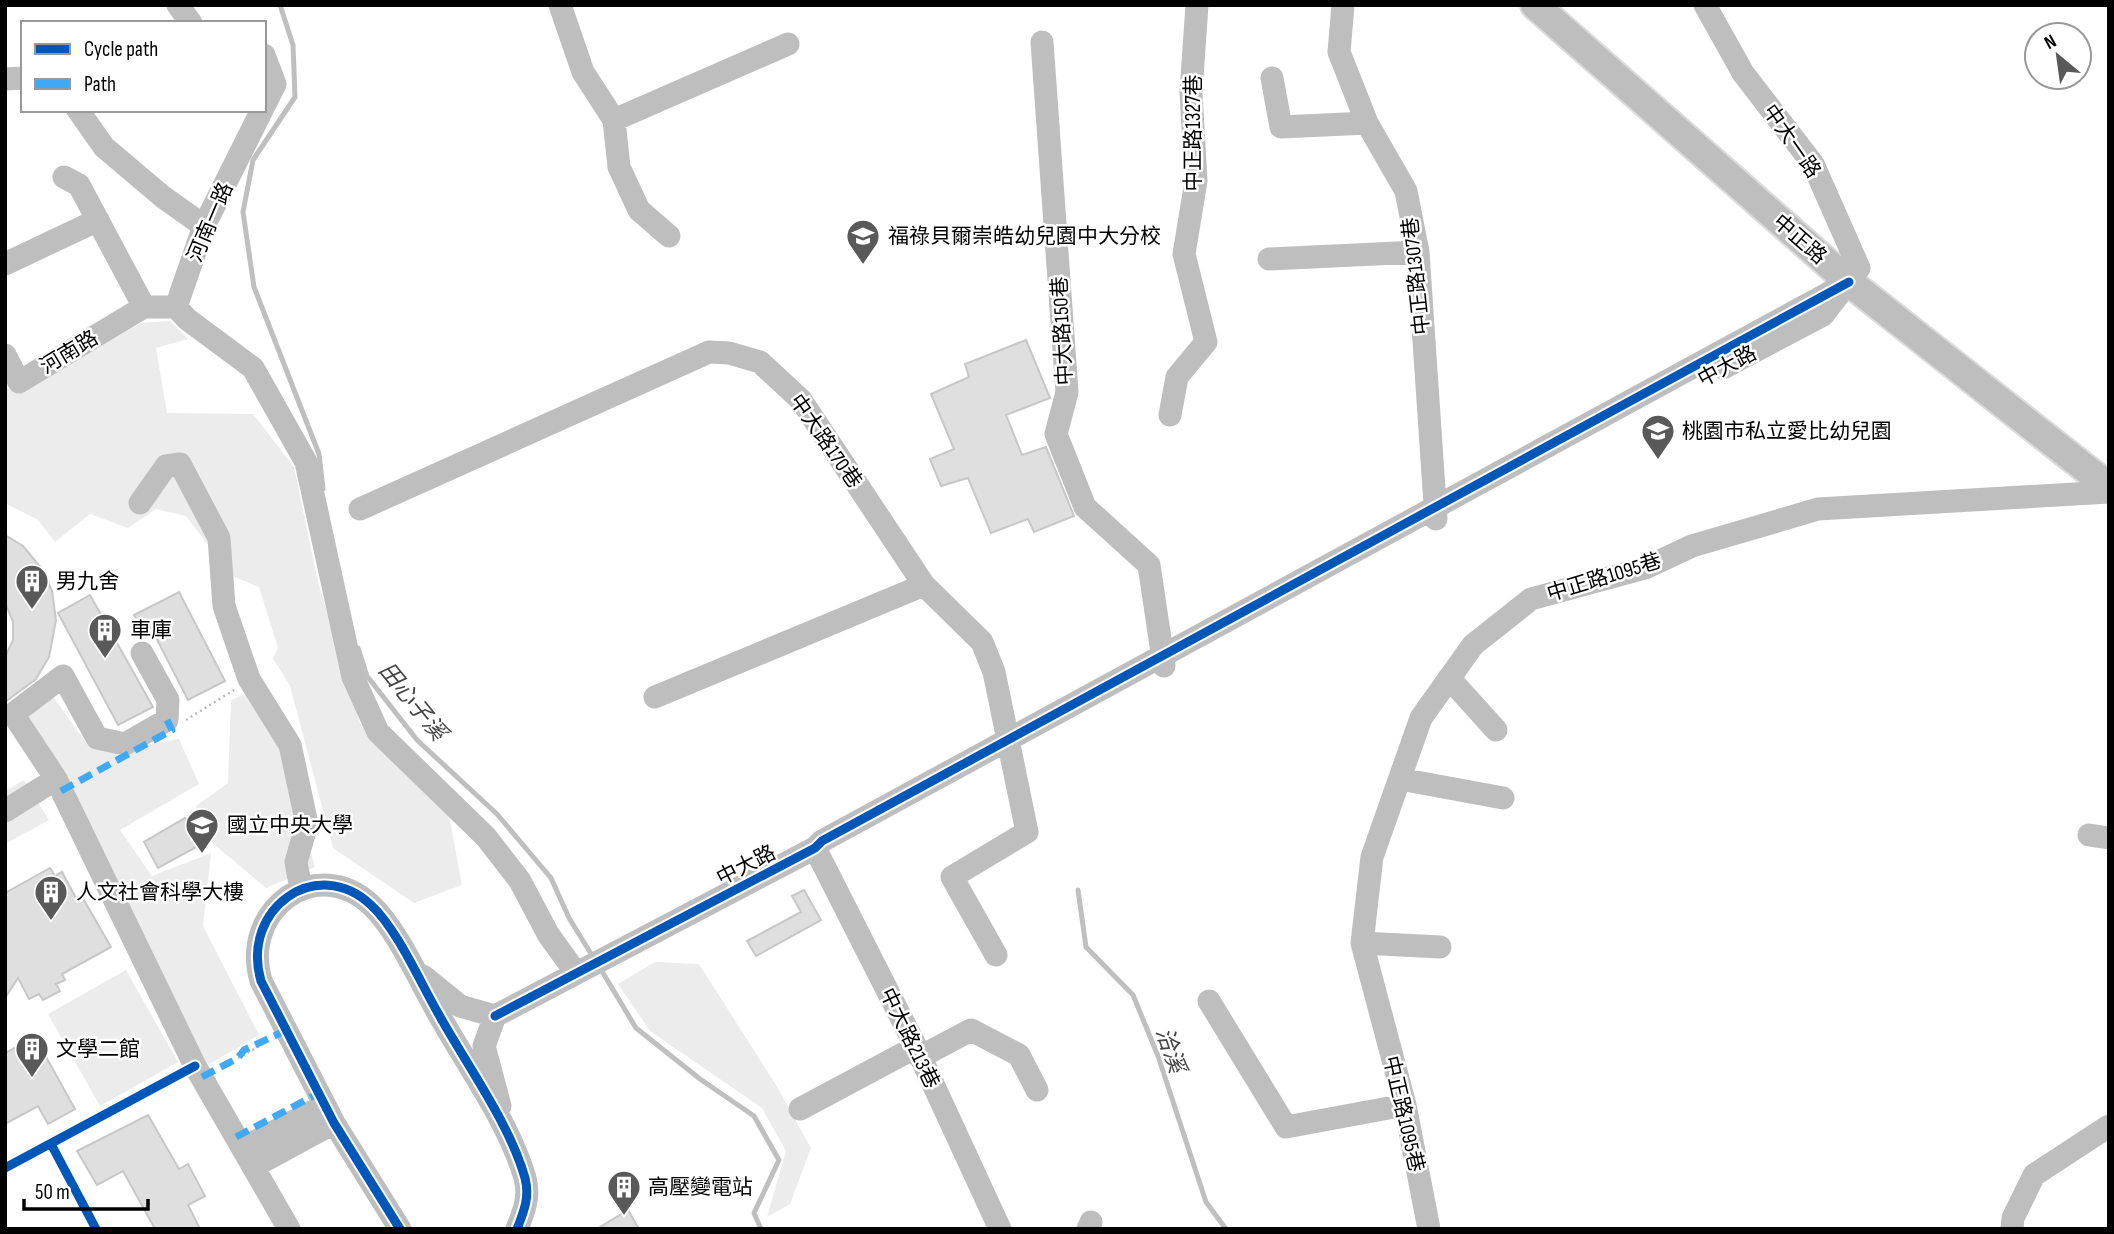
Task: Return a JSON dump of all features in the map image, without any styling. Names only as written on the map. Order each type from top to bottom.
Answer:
[{"type":"main road","name":"中正路","points":[[1535,5],[1849,282],[2109,487]]},
{"type":"street","points":[[178,5],[190,21]]},
{"type":"street","points":[[560,5],[583,72],[614,120],[619,167],[634,200],[639,210],[669,236]]},
{"type":"street","name":"中正路1327巷","points":[[1170,415],[1177,377],[1206,342],[1184,254],[1196,181],[1191,92],[1197,5]]},
{"type":"street","name":"中正路1307巷","points":[[1343,5],[1339,52],[1367,123],[1406,191],[1418,253],[1435,514]]},
{"type":"street","name":"中大一路","points":[[1705,5],[1743,73],[1813,163],[1859,268],[1849,282]]},
{"type":"street","name":"中大路150巷","points":[[1042,42],[1067,392],[1056,434],[1085,507],[1149,565],[1162,662]]},
{"type":"street","points":[[614,120],[788,44]]},
{"type":"street","name":"河南一路","points":[[266,60],[275,85],[266,102]]},
{"type":"street","points":[[1272,78],[1281,127],[1367,123]]},
{"type":"street","points":[[79,112],[104,147],[163,197],[204,226]]},
{"type":"street","name":"河南一路","points":[[176,307],[204,226],[261,112]]},
{"type":"street","points":[[64,177],[79,185],[144,307],[176,307],[187,319],[253,368],[306,462],[353,677],[378,732],[486,837],[520,881],[548,934],[580,971]]},
{"type":"street","points":[[5,264],[97,220]]},
{"type":"street","points":[[1269,260],[1418,253]]},
{"type":"street","name":"中大路","points":[[495,1016],[815,848],[822,841],[1011,746],[1435,514],[1849,282]]},
{"type":"street","name":"河南路","points":[[5,355],[19,382],[144,307]]},
{"type":"street","name":"中大路170巷","points":[[360,509],[709,352],[729,353],[760,362],[801,400],[924,585],[982,642],[995,672],[1027,832],[952,877],[996,955]]},
{"type":"street","points":[[140,503],[166,466],[180,464],[219,538],[224,606],[249,679],[290,745],[307,824],[296,862],[301,889]]},
{"type":"street","name":"中正路1095巷","points":[[1429,1229],[1405,1105],[1362,943],[1372,857],[1421,718],[1473,645],[1531,599],[1645,568],[1692,546],[1818,509],[2109,492]]},
{"type":"street","points":[[655,697],[924,585]]},
{"type":"street","points":[[142,653],[168,700],[167,720],[125,744],[97,738],[63,676],[13,714],[56,779],[195,1066],[289,1229]]},
{"type":"street","points":[[1449,678],[1496,730]]},
{"type":"street","points":[[6,809],[56,779]]},
{"type":"street","points":[[1400,779],[1503,798]]},
{"type":"street","name":"中大路213巷","points":[[815,848],[918,1052],[1000,1229]]},
{"type":"street","points":[[400,1229],[330,1114],[261,981],[257,965],[257,942],[261,928],[273,908],[301,889],[325,886],[348,890],[371,905],[415,969],[508,1136]]},
{"type":"street","points":[[1362,943],[1440,947]]},
{"type":"street","points":[[415,969],[460,1006],[495,1016],[484,1046],[508,1136],[525,1179],[527,1205],[517,1229]]},
{"type":"street","points":[[1209,1001],[1286,1128],[1405,1105]]},
{"type":"street","points":[[800,1109],[918,1052],[971,1030],[1019,1055],[1037,1090]]},
{"type":"street","points":[[248,1157],[330,1114]]},
{"type":"street","points":[[2012,1229],[2013,1218],[2034,1175],[2109,1126]]},
{"type":"path","points":[[182,723],[249,679]]},
{"type":"path","points":[[238,1058],[265,1042]]},
{"type":"shaded area","points":[[170,321],[188,339],[156,348],[167,413],[253,414],[294,467],[318,582],[361,726],[447,805],[462,885],[414,903],[333,848],[290,686],[273,658],[278,648],[259,587],[232,576],[186,516],[156,509],[128,528],[90,514],[55,542],[38,520],[5,503],[5,387],[18,394],[141,323]]},
{"type":"shaded area","points":[[246,694],[279,745],[315,867],[266,888],[210,841],[196,806],[228,783],[231,700]]},
{"type":"shaded area","points":[[52,695],[89,747],[117,750],[179,739],[199,784],[120,830],[152,876],[211,853],[203,926],[259,1035],[206,1066],[24,718]]},
{"type":"shaded area","points":[[24,780],[49,820],[5,844],[5,791]]},
{"type":"shaded area","points":[[655,962],[699,964],[776,1085],[811,1148],[790,1204],[767,1217],[786,1151],[762,1108],[650,1031],[618,984]]},
{"type":"shaded area","points":[[126,970],[178,1062],[100,1106],[48,1014]]},
{"type":"building","points":[[1026,340],[1050,398],[1006,415],[1022,455],[1046,447],[1074,516],[1034,532],[1028,519],[991,533],[968,478],[941,486],[930,459],[954,449],[931,394],[969,377],[965,364]]},
{"type":"building","name":"男九舍","points":[[5,535],[23,546],[43,570],[52,591],[56,620],[49,657],[36,679],[5,702],[5,657],[13,640],[13,622],[5,602]]},
{"type":"building","points":[[179,592],[225,681],[188,700],[149,624],[141,629],[134,615]]},
{"type":"building","name":"車庫","points":[[90,595],[153,707],[118,725],[58,613]]},
{"type":"building","points":[[185,818],[200,845],[158,868],[144,842]]},
{"type":"building","name":"人文社會科學大樓","points":[[50,868],[55,876],[62,872],[76,898],[81,895],[111,947],[62,974],[65,980],[56,984],[60,991],[43,1000],[39,994],[29,999],[18,978],[5,998],[5,893]]},
{"type":"building","points":[[804,890],[821,920],[756,956],[747,941],[801,912],[792,896]]},
{"type":"building","name":"文學二館","points":[[35,1037],[75,1109],[48,1124],[38,1106],[5,1124],[5,1053]]},
{"type":"building","points":[[148,1115],[179,1169],[188,1164],[205,1196],[188,1205],[200,1229],[155,1229],[123,1171],[97,1185],[77,1151]]},
{"type":"building","name":"高壓變電站","points":[[628,1210],[639,1229],[597,1229]]},
{"type":"waterway","name":"田心子溪","points":[[280,5],[293,45],[295,97],[253,160],[243,212],[254,287],[319,454],[323,489]]},
{"type":"waterway","name":"田心子溪","points":[[358,648],[367,676],[417,740],[497,814],[551,878],[569,918],[593,957]]},
{"type":"waterway","name":"洽溪","points":[[1078,890],[1086,947],[1133,995],[1158,1056],[1206,1202],[1226,1229]]},
{"type":"waterway","name":"田心子溪","points":[[600,968],[636,1028],[700,1079],[754,1116],[779,1160],[754,1213],[761,1229]]},
{"type":"marked path","points":[[61,791],[172,730],[167,720]]},
{"type":"marked path","points":[[202,1077],[238,1058],[244,1050],[287,1030]]},
{"type":"marked path","points":[[236,1137],[319,1093]]},
{"type":"cycle path","points":[[495,1016],[815,848],[822,841],[1849,282]]},
{"type":"cycle path","points":[[400,1229],[334,1123],[261,981],[257,955],[262,932],[272,912],[288,897],[307,888],[328,885],[350,891],[381,915],[399,942],[498,1115],[518,1157],[525,1178],[527,1198],[517,1229]]},
{"type":"cycle path","points":[[5,1168],[195,1066]]},
{"type":"cycle path","points":[[51,1144],[96,1229]]},
{"type":"place","name":"福祿貝爾崇皓幼兒園中大分校","points":[[863,266]]},
{"type":"place","name":"桃園市私立愛比幼兒園","points":[[1658,461]]},
{"type":"place","name":"男九舍","points":[[32,611]]},
{"type":"place","name":"車庫","points":[[105,660]]},
{"type":"place","name":"國立中央大學","points":[[202,855]]},
{"type":"place","name":"人文社會科學大樓","points":[[51,922]]},
{"type":"place","name":"文學二館","points":[[32,1079]]},
{"type":"place","name":"高壓變電站","points":[[624,1217]]}]
